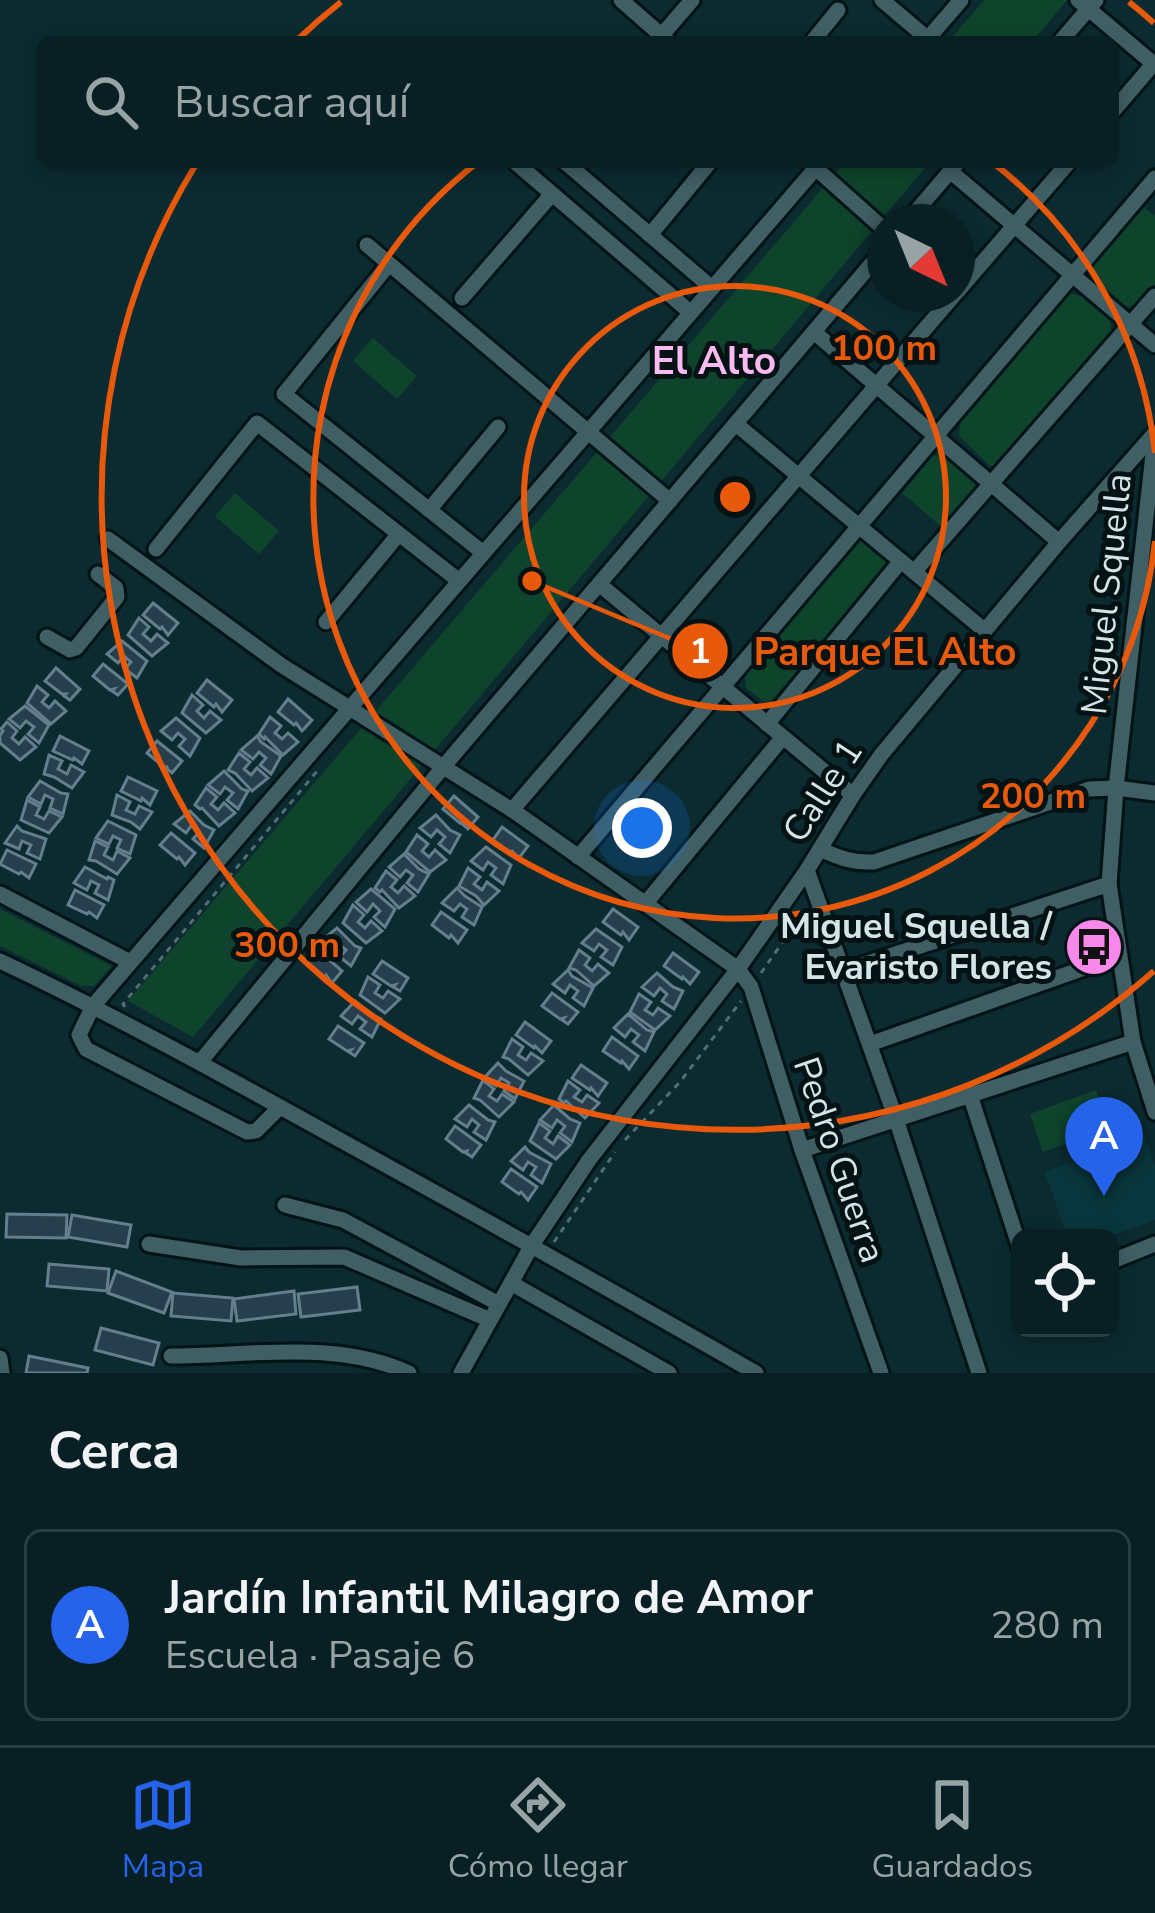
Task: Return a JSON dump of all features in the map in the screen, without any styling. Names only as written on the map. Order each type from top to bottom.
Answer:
[{"type":"street","points":[[621,0],[663,36]]},
{"type":"street","points":[[668,36],[692,0]]},
{"type":"street","points":[[882,0],[922,36]]},
{"type":"street","points":[[930,36],[962,0]]},
{"type":"street","points":[[1064,36],[1088,3],[1154,64],[1119,104]]},
{"type":"street","points":[[817,36],[838,10]]},
{"type":"street","points":[[521,168],[690,313]]},
{"type":"street","points":[[577,168],[712,288]]},
{"type":"street","points":[[650,235],[705,168]]},
{"type":"street","points":[[280,1107],[256,1130],[247,1132],[86,1049],[79,1035],[93,1006],[130,962],[812,168]]},
{"type":"street","points":[[819,168],[867,213]]},
{"type":"street","points":[[922,204],[953,168]]},
{"type":"street","points":[[955,168],[1014,226],[1155,346]]},
{"type":"street","points":[[975,271],[1064,168]]},
{"type":"street","points":[[578,857],[1155,178]]},
{"type":"street","points":[[462,298],[553,194]]},
{"type":"street","points":[[367,245],[670,501]]},
{"type":"street","points":[[389,264],[284,394],[482,552]]},
{"type":"street","points":[[200,1063],[444,766],[867,269]]},
{"type":"street","points":[[767,724],[908,567],[992,485],[1155,296]]},
{"type":"street","points":[[512,810],[940,312]]},
{"type":"street","points":[[814,332],[1059,542]]},
{"type":"street","points":[[156,549],[257,423],[458,580]]},
{"type":"street","points":[[736,424],[984,630]]},
{"type":"street","points":[[429,510],[498,427]]},
{"type":"street","name":"Calle 1","points":[[461,1373],[536,1240],[620,1118],[738,969],[881,755],[1155,435]]},
{"type":"street","name":"Miguel Squella","points":[[1155,435],[1109,884],[1133,1042],[1155,1112]]},
{"type":"street","points":[[326,622],[398,535]]},
{"type":"street","name":"Pedro Guerra","points":[[108,538],[281,665],[512,810],[738,969],[751,987],[880,1373]]},
{"type":"street","points":[[47,637],[76,649],[117,597],[116,588],[98,574]]},
{"type":"street","points":[[599,584],[853,795]]},
{"type":"street","points":[[645,904],[783,737]]},
{"type":"street","points":[[820,849],[842,859],[874,862],[1089,789],[1155,793]]},
{"type":"street","points":[[807,870],[980,1373]]},
{"type":"street","points":[[844,971],[1109,884]]},
{"type":"street","points":[[0,894],[130,962]]},
{"type":"street","points":[[870,1045],[1118,956]]},
{"type":"street","points":[[0,961],[536,1240],[756,1373]]},
{"type":"street","points":[[802,1150],[1133,1042]]},
{"type":"street","points":[[970,1095],[1014,1229]]},
{"type":"street","points":[[285,1205],[343,1220],[500,1304]]},
{"type":"street","points":[[148,1244],[241,1258],[344,1257],[490,1320]]},
{"type":"street","points":[[1119,1258],[1155,1244]]},
{"type":"street","points":[[511,1283],[669,1373]]},
{"type":"street","points":[[171,1356],[352,1354],[409,1373]]},
{"type":"street","points":[[0,1358],[2,1373]]},
{"type":"path","points":[[127,1009],[123,1004],[317,771]]},
{"type":"path","points":[[536,1240],[556,1243],[619,1147],[680,1082],[817,892]]},
{"type":"shaded area","points":[[1144,1135],[1155,1166],[1155,1220],[1119,1233],[1119,1229],[1065,1229],[1044,1172]]},
{"type":"green space","points":[[984,0],[1067,0],[1037,36],[953,36]]},
{"type":"green space","points":[[840,168],[925,168],[895,204],[867,204],[867,237],[193,1037],[128,1001]]},
{"type":"green space","points":[[1144,207],[1155,216],[1155,284],[1136,306],[1127,307],[1094,278],[1091,268]]},
{"type":"green space","points":[[1069,293],[1081,296],[1110,320],[1111,331],[999,464],[990,466],[959,436],[960,422]]},
{"type":"green space","points":[[373,338],[417,376],[397,399],[353,361]]},
{"type":"green space","points":[[946,455],[976,483],[975,493],[943,528],[902,493],[933,456]]},
{"type":"green space","points":[[235,493],[279,531],[259,554],[215,516]]},
{"type":"green space","points":[[866,538],[889,555],[890,565],[771,701],[763,701],[746,688],[745,676],[858,540]]},
{"type":"green space","points":[[0,909],[112,966],[94,986],[82,986],[0,946]]},
{"type":"green space","points":[[1096,1090],[1110,1128],[1043,1152],[1030,1114]]},
{"type":"building","points":[[153,603],[178,623],[168,635],[143,615]]},
{"type":"building","points":[[139,618],[149,627],[143,634],[151,641],[157,634],[168,643],[152,656],[128,635]]},
{"type":"building","points":[[122,641],[147,661],[137,678],[125,669],[131,662],[124,656],[118,663],[107,654]]},
{"type":"building","points":[[103,664],[128,684],[118,695],[93,676]]},
{"type":"building","points":[[56,668],[80,689],[70,700],[45,681]]},
{"type":"building","points":[[207,680],[232,700],[222,712],[197,693]]},
{"type":"building","points":[[37,686],[48,695],[42,702],[49,708],[55,701],[66,711],[51,724],[27,703]]},
{"type":"building","points":[[192,695],[203,705],[197,711],[204,718],[210,711],[221,720],[206,733],[182,713]]},
{"type":"building","points":[[288,699],[312,720],[302,731],[278,712]]},
{"type":"building","points":[[25,706],[49,725],[39,743],[28,734],[34,727],[26,721],[20,728],[9,719]]},
{"type":"building","points":[[270,717],[281,726],[275,733],[282,739],[288,733],[298,742],[283,755],[259,734]]},
{"type":"building","points":[[176,718],[200,738],[190,756],[179,746],[185,739],[178,733],[172,740],[161,731]]},
{"type":"building","points":[[7,722],[17,731],[12,738],[19,744],[25,737],[36,747],[20,760],[0,743]]},
{"type":"building","points":[[60,736],[89,751],[82,764],[53,751]]},
{"type":"building","points":[[257,736],[281,756],[271,774],[260,765],[266,758],[259,752],[253,759],[241,750]]},
{"type":"building","points":[[157,741],[182,761],[172,773],[147,753]]},
{"type":"building","points":[[239,753],[250,762],[244,769],[251,775],[257,768],[268,778],[252,791],[228,770]]},
{"type":"building","points":[[49,755],[62,761],[58,769],[67,774],[71,765],[84,772],[72,788],[44,774]]},
{"type":"building","points":[[224,771],[248,791],[238,809],[227,800],[233,793],[225,787],[220,794],[208,785]]},
{"type":"building","points":[[128,777],[157,791],[150,805],[121,791]]},
{"type":"building","points":[[40,781],[68,794],[63,814],[50,808],[53,799],[45,795],[41,804],[28,797]]},
{"type":"building","points":[[206,788],[217,797],[211,804],[218,810],[224,803],[235,813],[219,826],[195,805]]},
{"type":"building","points":[[117,795],[130,802],[126,810],[135,814],[139,806],[152,812],[140,829],[112,815]]},
{"type":"building","points":[[454,796],[478,817],[468,829],[443,809]]},
{"type":"building","points":[[27,800],[40,807],[36,815],[44,819],[49,811],[62,817],[49,833],[21,820]]},
{"type":"building","points":[[190,811],[214,830],[204,848],[193,839],[199,832],[191,826],[186,833],[174,824]]},
{"type":"building","points":[[436,815],[460,835],[450,853],[439,844],[445,837],[437,830],[431,837],[420,828]]},
{"type":"building","points":[[108,821],[136,835],[130,854],[117,848],[121,840],[113,836],[109,844],[96,838]]},
{"type":"building","points":[[17,826],[46,839],[40,859],[27,853],[31,845],[22,841],[19,849],[5,843]]},
{"type":"building","points":[[502,827],[528,846],[519,858],[493,840]]},
{"type":"building","points":[[171,833],[195,853],[185,865],[160,845]]},
{"type":"building","points":[[417,835],[428,844],[422,851],[429,857],[435,850],[446,860],[430,872],[406,852]]},
{"type":"building","points":[[95,841],[108,847],[104,855],[113,860],[117,851],[130,858],[117,874],[89,860]]},
{"type":"building","points":[[486,847],[511,865],[503,884],[491,875],[496,868],[488,862],[483,870],[471,861]]},
{"type":"building","points":[[7,850],[36,864],[29,878],[0,864]]},
{"type":"building","points":[[404,854],[429,874],[418,892],[407,883],[413,875],[406,870],[400,877],[389,867]]},
{"type":"building","points":[[85,867],[114,880],[108,900],[95,893],[99,885],[91,881],[87,890],[74,883]]},
{"type":"building","points":[[468,868],[480,877],[474,884],[482,890],[487,882],[499,891],[484,905],[459,886]]},
{"type":"building","points":[[386,871],[397,880],[391,887],[398,893],[404,886],[415,896],[399,908],[375,888]]},
{"type":"building","points":[[457,888],[482,907],[474,925],[462,917],[467,909],[460,904],[454,911],[442,903]]},
{"type":"building","points":[[371,889],[395,909],[385,927],[374,917],[380,911],[373,904],[367,912],[356,902]]},
{"type":"building","points":[[75,890],[104,905],[97,918],[68,905]]},
{"type":"building","points":[[353,905],[364,915],[358,922],[365,928],[371,921],[382,931],[366,943],[343,923]]},
{"type":"building","points":[[613,909],[638,927],[629,940],[603,922]]},
{"type":"building","points":[[441,912],[467,930],[458,943],[432,925]]},
{"type":"building","points":[[337,928],[361,948],[351,966],[340,957],[346,950],[339,944],[333,951],[321,941]]},
{"type":"building","points":[[596,929],[622,947],[613,965],[601,957],[607,950],[599,944],[594,951],[582,943]]},
{"type":"building","points":[[318,950],[342,971],[332,983],[307,962]]},
{"type":"building","points":[[579,950],[590,958],[585,965],[592,971],[598,964],[609,973],[594,986],[569,968]]},
{"type":"building","points":[[673,953],[699,972],[690,984],[664,966]]},
{"type":"building","points":[[382,961],[408,978],[400,991],[373,974]]},
{"type":"building","points":[[568,970],[593,988],[584,1006],[573,998],[578,991],[570,985],[565,993],[553,984]]},
{"type":"building","points":[[657,973],[683,991],[674,1009],[662,1001],[667,994],[660,988],[654,996],[642,987]]},
{"type":"building","points":[[368,977],[380,985],[375,993],[383,998],[388,991],[400,999],[385,1013],[360,995]]},
{"type":"building","points":[[552,993],[578,1012],[568,1024],[542,1006]]},
{"type":"building","points":[[639,994],[651,1002],[645,1010],[653,1015],[658,1008],[670,1016],[655,1030],[630,1012]]},
{"type":"building","points":[[355,1001],[381,1019],[372,1037],[360,1029],[366,1022],[358,1016],[352,1024],[341,1016]]},
{"type":"building","points":[[628,1014],[654,1032],[645,1051],[633,1042],[639,1035],[631,1029],[625,1037],[614,1028]]},
{"type":"building","points":[[525,1022],[551,1041],[542,1053],[516,1035]]},
{"type":"building","points":[[338,1026],[364,1043],[355,1056],[329,1039]]},
{"type":"building","points":[[612,1037],[638,1056],[629,1069],[603,1051]]},
{"type":"building","points":[[512,1039],[523,1047],[518,1055],[526,1060],[531,1053],[543,1061],[528,1075],[503,1057]]},
{"type":"building","points":[[498,1063],[524,1081],[515,1099],[504,1091],[509,1083],[501,1078],[496,1086],[484,1078]]},
{"type":"building","points":[[581,1065],[607,1083],[598,1096],[572,1078]]},
{"type":"building","points":[[483,1080],[494,1089],[489,1096],[497,1101],[502,1094],[514,1102],[499,1117],[474,1098]]},
{"type":"building","points":[[568,1081],[580,1090],[574,1097],[582,1102],[587,1095],[599,1103],[585,1118],[559,1099]]},
{"type":"building","points":[[469,1105],[495,1122],[486,1140],[474,1132],[479,1125],[472,1119],[467,1127],[455,1119]]},
{"type":"building","points":[[554,1105],[580,1123],[572,1142],[560,1133],[565,1126],[557,1120],[552,1128],[540,1120]]},
{"type":"building","points":[[539,1123],[550,1131],[545,1138],[553,1144],[558,1136],[570,1145],[556,1159],[530,1141]]},
{"type":"building","points":[[455,1126],[481,1145],[472,1157],[446,1139]]},
{"type":"building","points":[[525,1147],[551,1164],[542,1183],[531,1175],[536,1167],[528,1162],[523,1170],[511,1161]]},
{"type":"building","points":[[511,1169],[537,1187],[528,1200],[502,1182]]},
{"type":"building","points":[[7,1214],[67,1215],[66,1238],[6,1237]]},
{"type":"building","points":[[72,1215],[131,1225],[127,1247],[68,1237]]},
{"type":"building","points":[[49,1264],[109,1269],[107,1291],[47,1286]]},
{"type":"building","points":[[116,1271],[172,1292],[164,1313],[108,1293]]},
{"type":"building","points":[[357,1287],[360,1310],[301,1317],[298,1294]]},
{"type":"building","points":[[294,1291],[296,1314],[237,1321],[234,1299]]},
{"type":"building","points":[[173,1293],[233,1298],[231,1321],[171,1316]]},
{"type":"building","points":[[101,1328],[159,1343],[153,1365],[95,1350]]},
{"type":"building","points":[[29,1356],[88,1368],[87,1373],[26,1373]]},
{"type":"place","name":"Parque El Alto","points":[[532,581]]},
{"type":"place","name":"Miguel Squella / Evaristo Flores","points":[[1094,947]]},
{"type":"place","name":"Jardín Infantil Milagro de Amor","points":[[1104,1196]]},
{"type":"district","name":"El Alto","points":[[714,361]]}]
